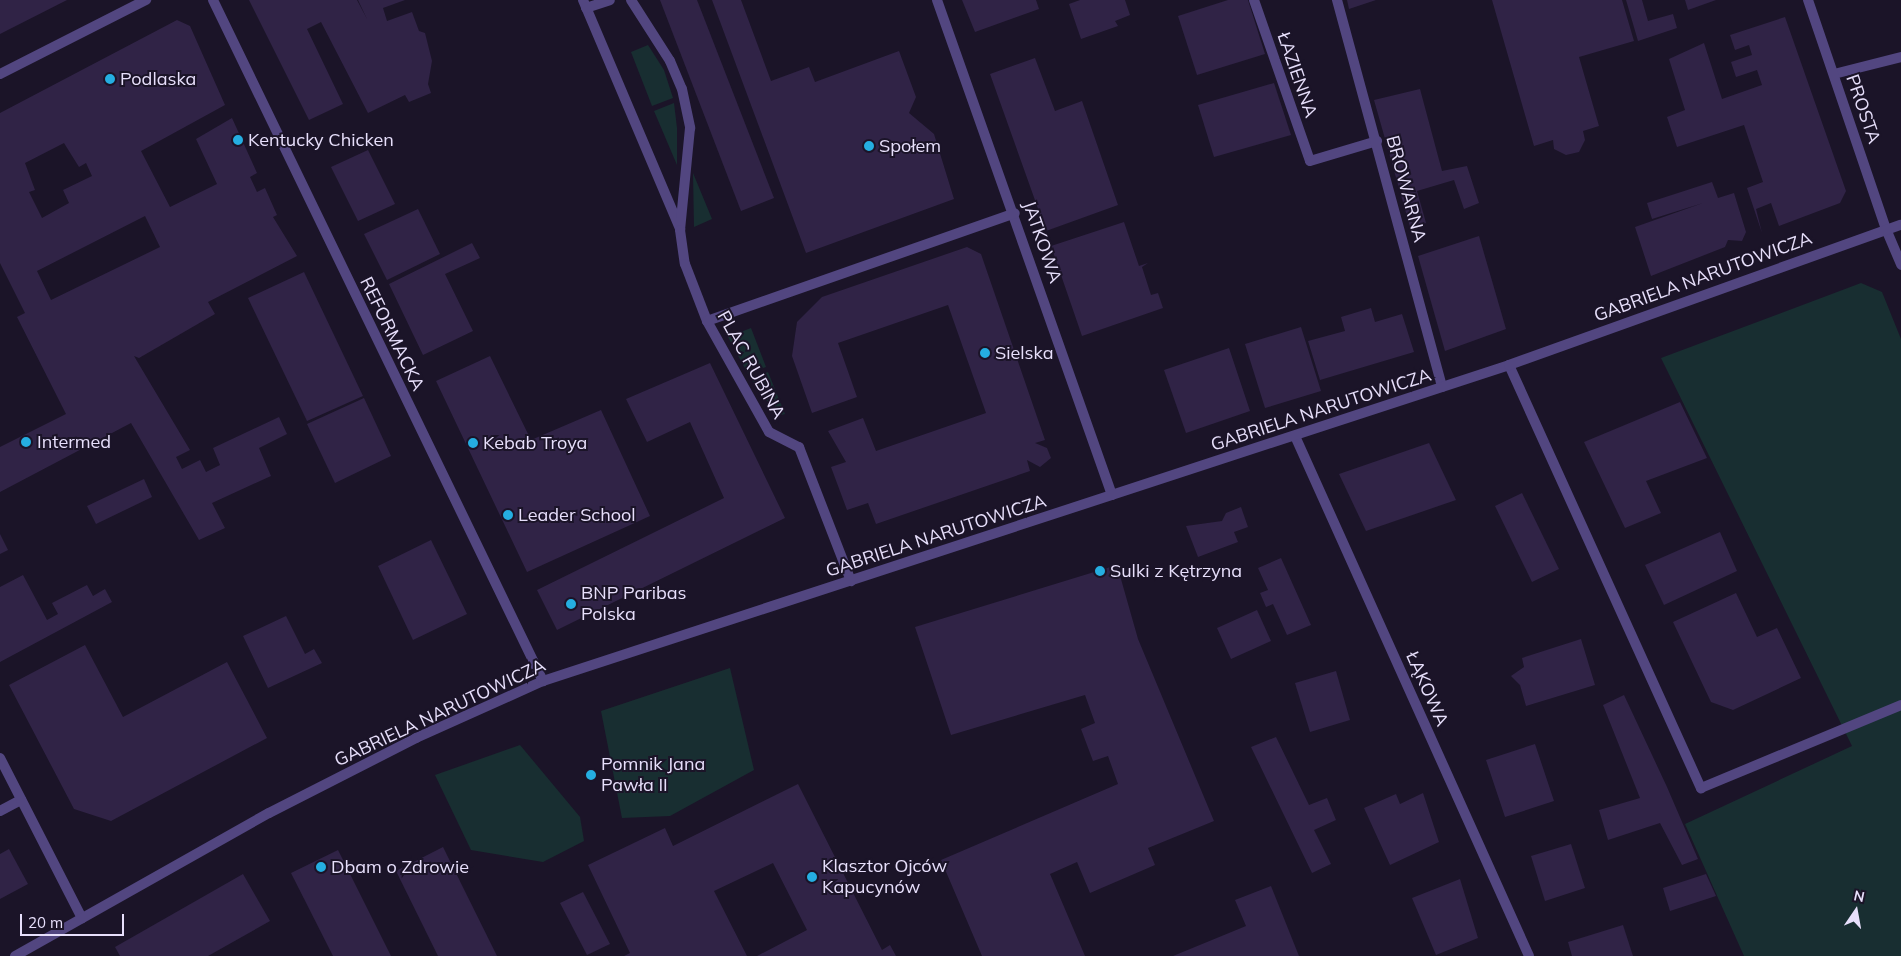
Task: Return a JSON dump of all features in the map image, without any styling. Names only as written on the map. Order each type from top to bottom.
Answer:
[{"type":"street","points":[[0,74],[146,0]]},
{"type":"street","name":"REFORMACKA","points":[[213,0],[543,682]]},
{"type":"street","name":"PLAC RUBINA","points":[[610,0],[585,4],[680,230]]},
{"type":"street","name":"PLAC RUBINA","points":[[631,0],[670,60],[682,89],[690,128],[680,230],[685,264],[707,321],[769,432],[799,447],[852,581]]},
{"type":"street","name":"JATKOWA","points":[[937,0],[1015,213],[1112,496]]},
{"type":"street","name":"ŁAZIENNA","points":[[1254,0],[1310,161],[1377,141]]},
{"type":"street","name":"BROWARNA","points":[[1337,0],[1377,141],[1442,387]]},
{"type":"street","name":"PROSTA","points":[[1808,0],[1886,229],[1901,265]]},
{"type":"street","points":[[1834,74],[1901,57]]},
{"type":"street","points":[[707,321],[1015,213]]},
{"type":"street","name":"GABRIELA NARUTOWICZA","points":[[15,956],[269,813],[416,738],[543,682],[1509,365],[1901,225]]},
{"type":"street","points":[[1509,365],[1702,788],[1901,705]]},
{"type":"street","name":"ŁĄKOWA","points":[[1295,436],[1529,956]]},
{"type":"street","points":[[0,758],[82,918]]},
{"type":"street","points":[[0,811],[21,800]]},
{"type":"green space","points":[[648,45],[664,70],[673,98],[652,106],[631,52]]},
{"type":"green space","points":[[674,103],[677,128],[677,165],[654,111]]},
{"type":"green space","points":[[693,173],[712,219],[694,227]]},
{"type":"green space","points":[[1861,283],[1882,292],[1901,339],[1901,956],[1744,956],[1685,824],[1852,746],[1661,358]]},
{"type":"green space","points":[[751,328],[766,367],[748,374],[728,337]]},
{"type":"green space","points":[[768,372],[785,414],[778,416],[751,379]]},
{"type":"green space","points":[[730,668],[754,770],[670,816],[622,818],[601,711]]},
{"type":"green space","points":[[520,745],[580,817],[584,841],[543,862],[471,850],[435,775]]},
{"type":"building","points":[[0,0],[67,0],[0,34]]},
{"type":"building","points":[[249,0],[357,0],[367,19],[358,0],[405,0],[383,8],[387,21],[412,12],[419,31],[425,33],[432,61],[428,84],[431,93],[409,102],[405,95],[368,113],[321,22],[307,29],[343,104],[309,120]]},
{"type":"building","points":[[660,0],[697,0],[774,198],[741,211]]},
{"type":"building","points":[[712,0],[741,0],[771,81],[809,67],[815,82],[899,51],[916,97],[909,113],[934,134],[954,199],[806,253]]},
{"type":"building","points":[[962,0],[1036,0],[1039,9],[975,32]]},
{"type":"building","points":[[1080,0],[1125,0],[1130,15],[1115,21],[1118,26],[1081,39],[1069,4]]},
{"type":"building","points":[[1228,0],[1248,0],[1265,54],[1197,75],[1178,16]]},
{"type":"building","points":[[1347,0],[1376,0],[1349,9]]},
{"type":"building","points":[[1492,0],[1622,0],[1634,41],[1579,57],[1599,126],[1583,131],[1585,140],[1579,152],[1566,155],[1554,149],[1553,140],[1534,146]]},
{"type":"building","points":[[1626,0],[1642,0],[1648,21],[1673,14],[1677,28],[1638,41]]},
{"type":"building","points":[[1685,0],[1716,0],[1688,10]]},
{"type":"building","points":[[1785,17],[1846,191],[1840,203],[1779,226],[1771,203],[1756,209],[1762,233],[1747,188],[1763,182],[1744,125],[1677,147],[1667,117],[1685,110],[1669,59],[1704,43],[1722,99],[1762,85],[1757,70],[1736,77],[1731,62],[1752,55],[1749,45],[1735,50],[1730,35]]},
{"type":"building","points":[[177,20],[190,26],[225,105],[141,151],[170,207],[217,184],[196,139],[232,118],[257,173],[250,177],[257,192],[265,188],[277,215],[273,217],[297,256],[208,302],[215,314],[139,358],[134,356],[190,450],[176,457],[182,469],[200,460],[206,472],[220,465],[213,448],[279,417],[287,434],[259,448],[271,476],[212,503],[225,528],[199,540],[131,423],[0,492],[0,447],[66,414],[17,317],[25,313],[0,263],[0,113]],"holes":[[[64,143],[79,167],[86,163],[92,176],[63,190],[69,203],[42,218],[29,192],[35,190],[25,163]],[[145,216],[160,247],[51,300],[37,271]]]},
{"type":"building","points":[[1035,58],[1055,111],[1082,101],[1118,205],[1046,231],[990,74]]},
{"type":"building","points":[[1274,83],[1291,135],[1214,157],[1198,105]]},
{"type":"building","points":[[1420,89],[1442,171],[1467,166],[1479,203],[1464,209],[1454,180],[1417,191],[1426,223],[1410,227],[1374,100]]},
{"type":"building","points":[[368,150],[395,204],[358,221],[331,167]]},
{"type":"building","points":[[1712,182],[1718,198],[1734,193],[1746,232],[1742,241],[1728,240],[1725,247],[1651,276],[1635,227],[1703,203],[1652,219],[1647,203]]},
{"type":"building","points":[[418,209],[440,254],[387,280],[364,234]]},
{"type":"building","points":[[1124,222],[1139,266],[1148,263],[1142,267],[1151,295],[1158,293],[1163,308],[1082,336],[1051,246]]},
{"type":"building","points":[[1479,236],[1506,329],[1445,351],[1418,256]]},
{"type":"building","points":[[472,243],[480,258],[445,274],[473,331],[423,355],[389,284]]},
{"type":"building","points":[[967,247],[981,254],[1045,440],[1035,443],[1047,448],[1051,458],[1040,467],[1027,460],[1030,471],[876,524],[868,503],[847,510],[831,467],[846,462],[828,431],[863,418],[876,451],[986,413],[948,305],[838,343],[857,397],[812,413],[792,356],[797,322],[822,297]]},
{"type":"building","points":[[304,272],[363,396],[307,421],[248,298]]},
{"type":"building","points":[[1371,308],[1375,322],[1402,314],[1414,352],[1320,380],[1308,341],[1345,331],[1341,317]]},
{"type":"building","points":[[1301,327],[1321,391],[1265,408],[1245,344]]},
{"type":"building","points":[[1229,348],[1250,411],[1186,433],[1164,370]]},
{"type":"building","points":[[490,356],[531,440],[601,410],[650,516],[527,572],[436,381]]},
{"type":"building","points":[[710,363],[785,518],[557,630],[537,590],[724,498],[690,422],[647,442],[626,399]]},
{"type":"building","points":[[364,398],[391,456],[335,483],[307,424]]},
{"type":"building","points":[[1680,402],[1707,458],[1646,481],[1661,513],[1625,528],[1584,442]]},
{"type":"building","points":[[1429,443],[1456,500],[1366,531],[1339,474]]},
{"type":"building","points":[[144,479],[152,497],[96,524],[87,506]]},
{"type":"building","points":[[1522,493],[1559,569],[1532,582],[1495,506]]},
{"type":"building","points":[[1241,507],[1248,527],[1234,532],[1238,542],[1198,557],[1186,526],[1222,521],[1226,513]]},
{"type":"building","points":[[1720,532],[1737,571],[1664,605],[1645,565]]},
{"type":"building","points":[[0,534],[8,550],[0,554]]},
{"type":"building","points":[[431,540],[467,614],[413,640],[378,566]]},
{"type":"building","points":[[1281,558],[1311,625],[1287,635],[1273,604],[1266,607],[1260,593],[1268,590],[1258,568]]},
{"type":"building","points":[[1117,565],[1138,639],[1214,821],[1148,848],[1155,865],[1090,893],[1077,862],[1050,874],[1085,956],[982,956],[941,860],[1118,784],[1108,756],[1093,761],[1081,729],[1095,723],[1085,695],[951,735],[915,627]]},
{"type":"building","points":[[23,575],[47,620],[58,614],[52,603],[87,585],[93,596],[105,589],[112,602],[0,662],[0,587]]},
{"type":"building","points":[[1736,593],[1757,637],[1777,628],[1801,678],[1733,710],[1711,702],[1673,622]]},
{"type":"building","points":[[1257,610],[1271,641],[1231,659],[1217,628]]},
{"type":"building","points":[[286,616],[305,654],[314,649],[322,663],[268,688],[243,636]]},
{"type":"building","points":[[1581,639],[1595,685],[1526,706],[1520,685],[1511,676],[1524,667],[1522,658]]},
{"type":"building","points":[[85,645],[123,717],[227,662],[267,738],[111,821],[74,809],[9,685]]},
{"type":"building","points":[[1336,671],[1350,720],[1310,732],[1295,683]]},
{"type":"building","points":[[1624,695],[1698,859],[1682,865],[1660,823],[1608,840],[1599,810],[1640,798],[1603,705]]},
{"type":"building","points":[[1276,737],[1309,805],[1327,798],[1336,820],[1314,830],[1331,864],[1312,873],[1251,747]]},
{"type":"building","points":[[1535,744],[1554,801],[1505,817],[1486,760]]},
{"type":"building","points":[[798,784],[882,950],[890,945],[896,956],[757,956],[807,930],[773,863],[714,891],[747,956],[624,956],[630,953],[588,865],[665,828],[673,846]]},
{"type":"building","points":[[1423,793],[1439,842],[1390,865],[1364,808],[1396,794],[1400,804]]},
{"type":"building","points":[[1571,844],[1585,888],[1545,901],[1531,856]]},
{"type":"building","points":[[443,847],[497,956],[438,956],[396,871]]},
{"type":"building","points":[[9,849],[28,884],[0,899],[0,854]]},
{"type":"building","points":[[338,850],[391,956],[333,956],[291,873]]},
{"type":"building","points":[[243,874],[270,921],[208,956],[120,956],[115,947]]},
{"type":"building","points":[[1706,874],[1716,896],[1670,911],[1663,888]]},
{"type":"building","points":[[1460,879],[1478,938],[1436,955],[1412,898]]},
{"type":"building","points":[[1271,886],[1299,956],[1173,956],[1246,926],[1235,900]]},
{"type":"building","points":[[583,892],[610,944],[587,955],[560,903]]},
{"type":"building","points":[[1623,925],[1633,956],[1572,956],[1568,942]]},
{"type":"place","name":"Podlaska","points":[[110,79]]},
{"type":"place","name":"Kentucky Chicken","points":[[238,140]]},
{"type":"place","name":"Społem","points":[[869,146]]},
{"type":"place","name":"Sielska","points":[[985,353]]},
{"type":"place","name":"Intermed","points":[[26,442]]},
{"type":"place","name":"Kebab Troya","points":[[473,443]]},
{"type":"place","name":"Leader School","points":[[508,515]]},
{"type":"place","name":"Sulki z Kętrzyna","points":[[1100,571]]},
{"type":"place","name":"BNP Paribas Polska","points":[[571,604]]},
{"type":"place","name":"Pomnik Jana Pawła II","points":[[591,775]]},
{"type":"place","name":"Dbam o Zdrowie","points":[[321,867]]},
{"type":"place","name":"Klasztor Ojców Kapucynów","points":[[812,877]]}]
